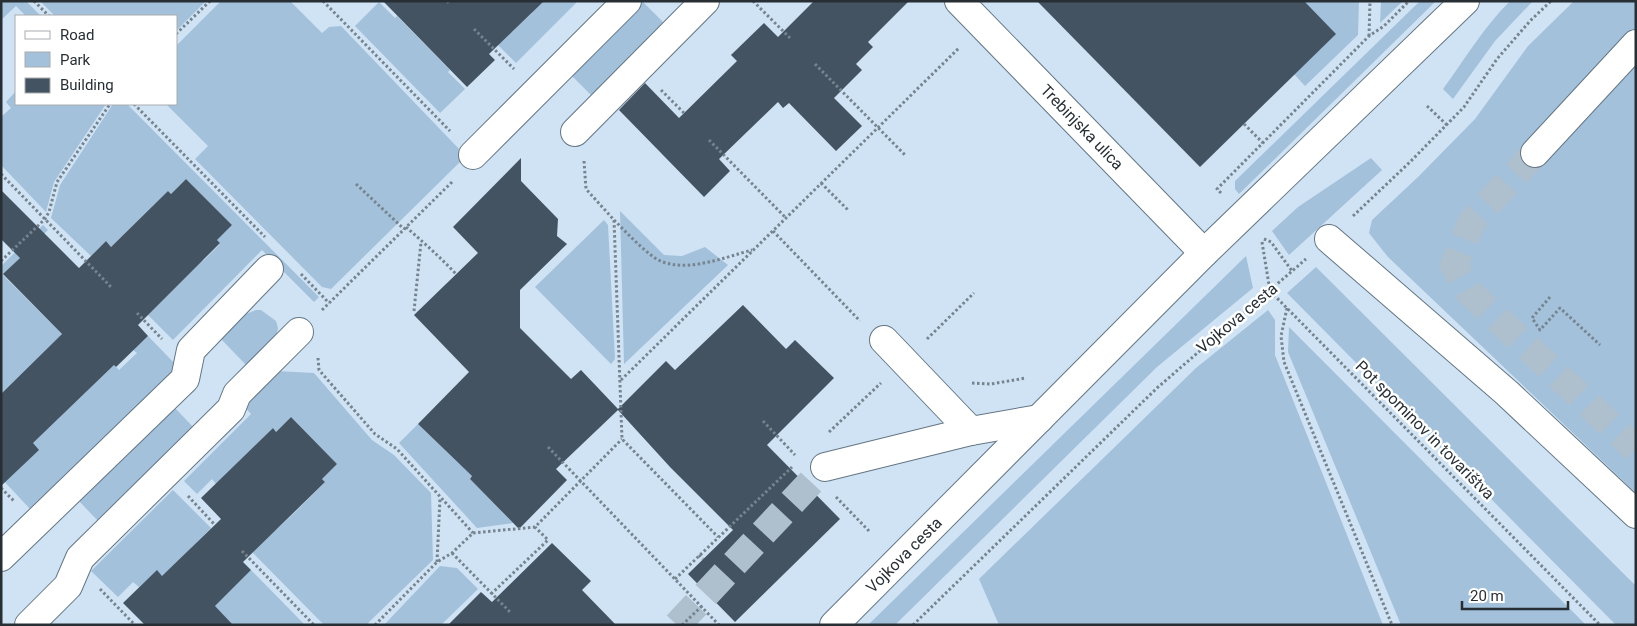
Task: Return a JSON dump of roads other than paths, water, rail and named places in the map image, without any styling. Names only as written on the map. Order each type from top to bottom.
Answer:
[{"type":"street","points":[[473,155],[627,1]]},
{"type":"street","points":[[575,132],[705,1]]},
{"type":"street","name":"Trebinjska ulica","points":[[959,1],[1204,253]]},
{"type":"street","name":"Vojkova cesta","points":[[834,625],[1204,253],[1465,1]]},
{"type":"street","points":[[1535,153],[1636,44]]},
{"type":"street","points":[[1328,239],[1508,393],[1636,514]]},
{"type":"street","points":[[1,557],[185,379],[191,350],[282,268]]},
{"type":"street","points":[[30,625],[68,586],[80,558],[231,409],[237,394],[299,332]]},
{"type":"street","points":[[884,340],[971,431]]},
{"type":"street","points":[[825,467],[971,431],[1039,419]]},
{"type":"tunnel","points":[[1535,153],[1472,221],[1454,265],[1470,293],[1636,449]]},
{"type":"tunnel","points":[[677,625],[825,467]]}]
